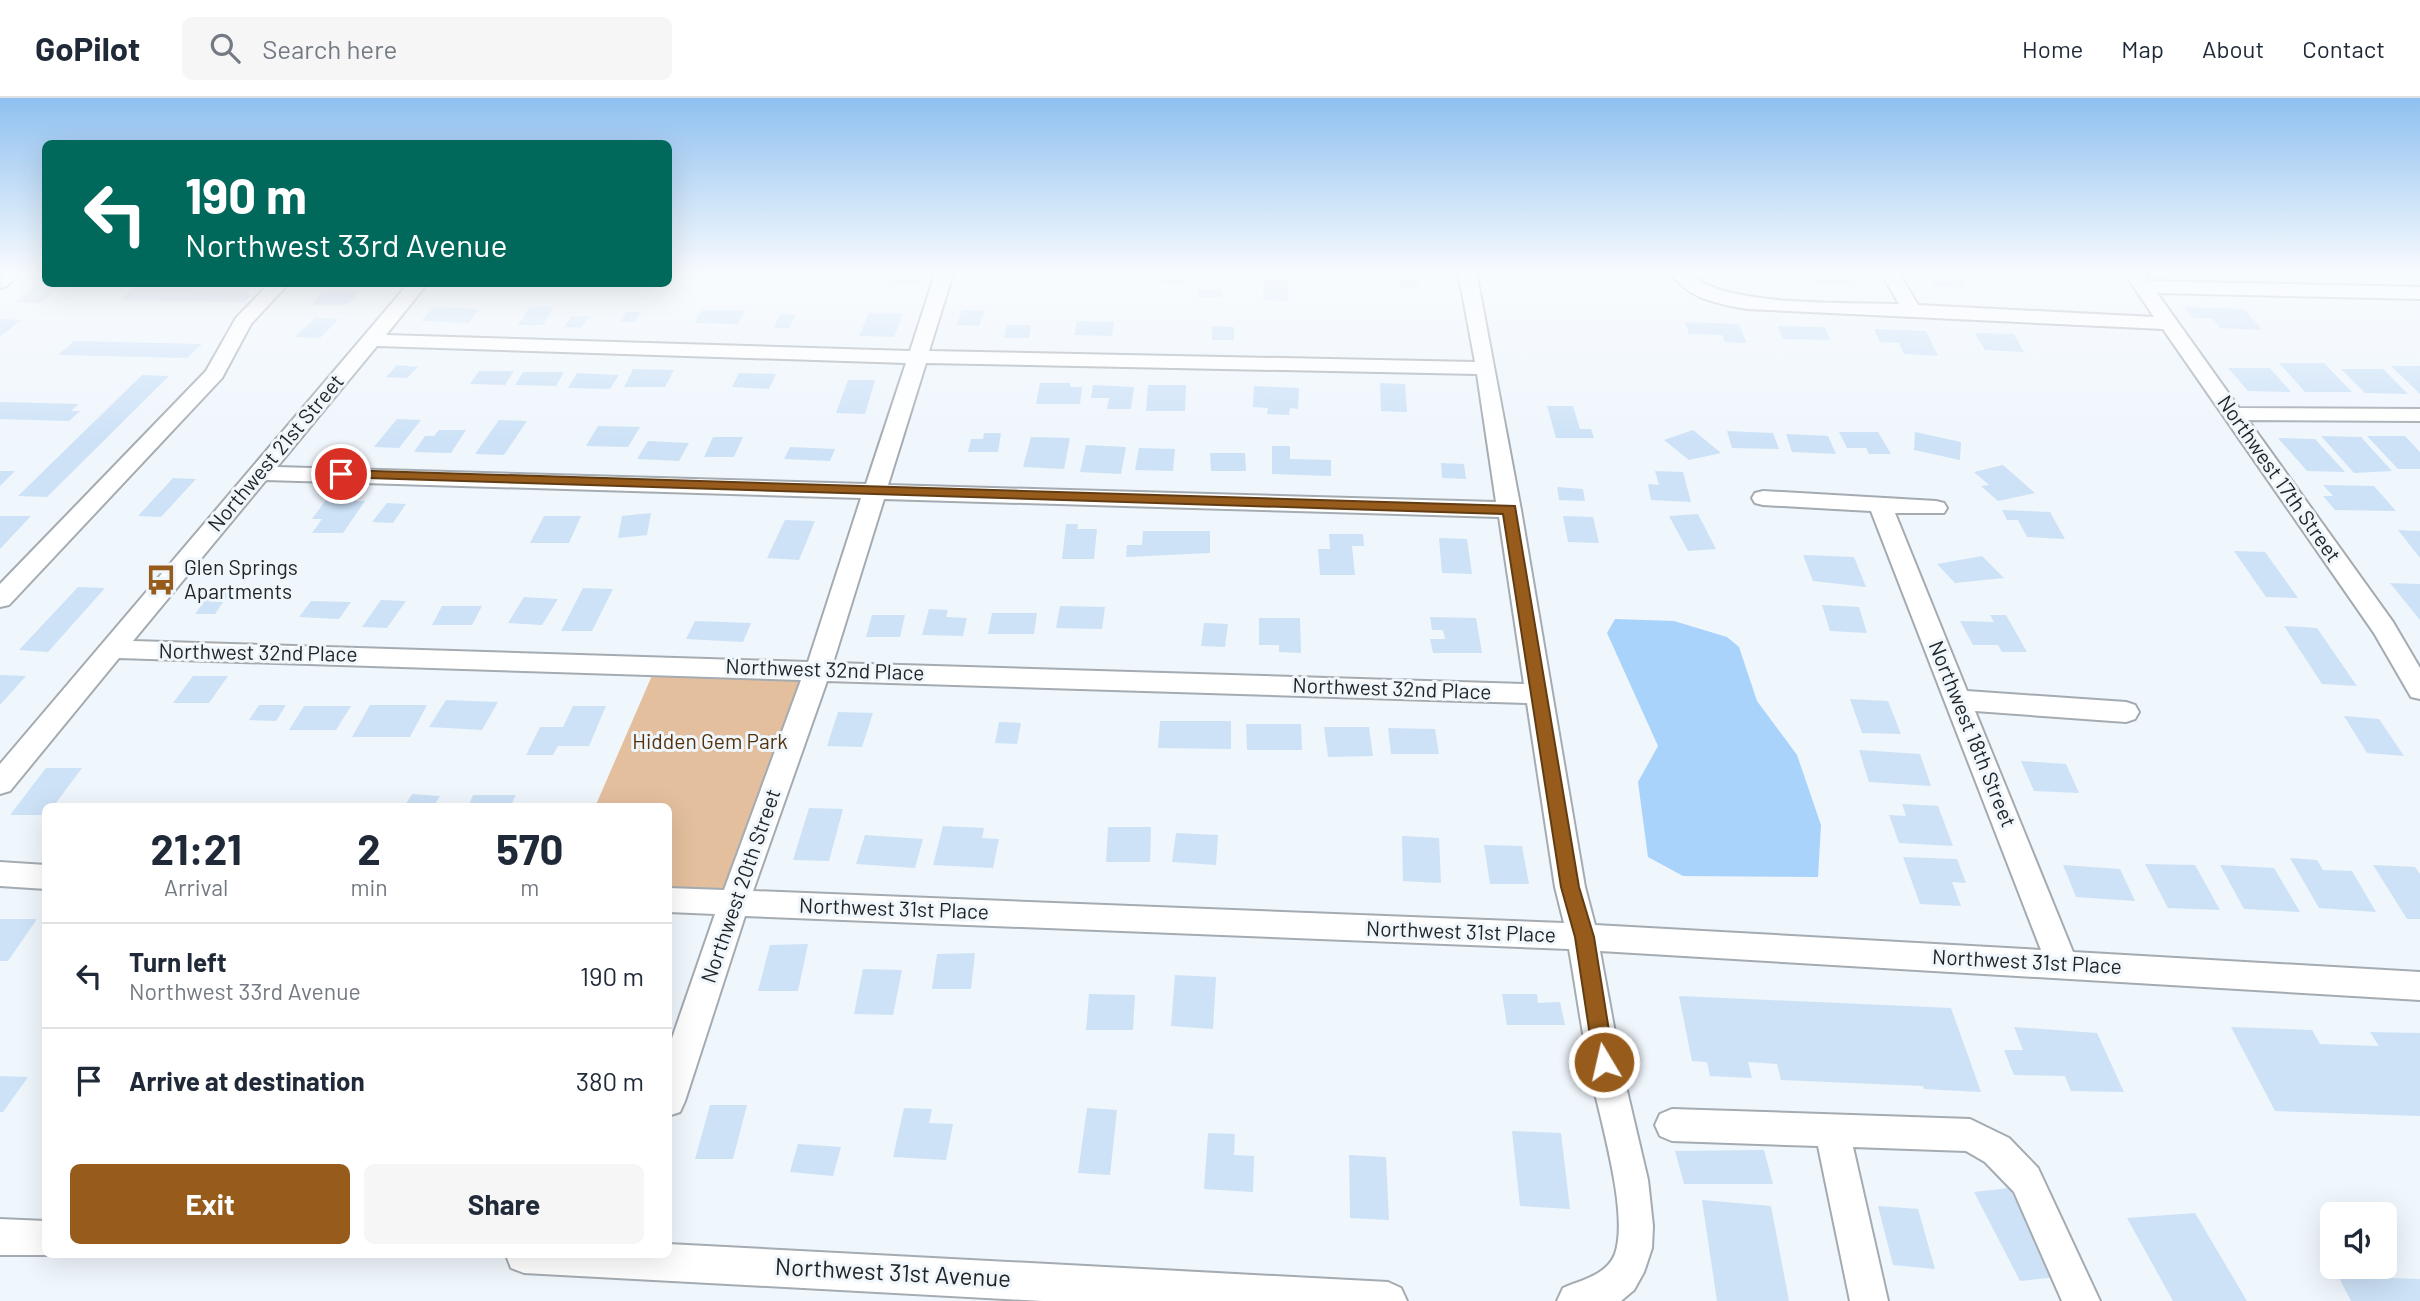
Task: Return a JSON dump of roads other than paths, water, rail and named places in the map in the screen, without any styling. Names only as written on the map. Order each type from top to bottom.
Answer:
[{"type":"street","points":[[0,599],[215,374],[240,327]]},
{"type":"street","name":"Northwest 21st Street","points":[[0,783],[382,327]]},
{"type":"street","name":"Northwest 20th Street","points":[[672,1089],[734,902],[817,670],[927,327]]},
{"type":"street","points":[[1478,327],[1570,887],[1585,937],[1604,1062],[1632,1197],[1634,1249],[1626,1269],[1614,1286],[1576,1301]]},
{"type":"street","name":"Northwest 17th Street","points":[[2171,327],[2384,628],[2420,690]]},
{"type":"street","points":[[370,341],[918,357],[1486,368]]},
{"type":"street","points":[[2234,414],[2420,415]]},
{"type":"street","points":[[259,473],[1510,510]]},
{"type":"street","points":[[1763,498],[1936,508]]},
{"type":"street","name":"Northwest 18th Street","points":[[1880,505],[2062,964]]},
{"type":"street","name":"Northwest 32nd Place","points":[[112,649],[1538,694]]},
{"type":"street","points":[[1959,700],[2126,712]]},
{"type":"street","points":[[0,874],[42,877]]},
{"type":"street","name":"Northwest 31st Place","points":[[672,900],[1585,937],[2420,986]]},
{"type":"street","points":[[1672,1125],[1970,1135],[1997,1150],[2026,1180],[2081,1301]]},
{"type":"street","points":[[1832,1131],[1869,1301]]},
{"type":"street","points":[[0,1237],[42,1239]]},
{"type":"street","name":"Northwest 31st Avenue","points":[[652,1258],[1388,1301]]},
{"type":"water","points":[[1615,619],[1674,621],[1727,637],[1739,647],[1757,701],[1797,755],[1821,825],[1818,877],[1683,876],[1648,857],[1638,782],[1658,746],[1607,633]]},
{"type":"place","name":"Glen Springs Apartments","points":[[161,580]]},
{"type":"park label","name":"Hidden Gem Park","points":[[710,742]]}]
